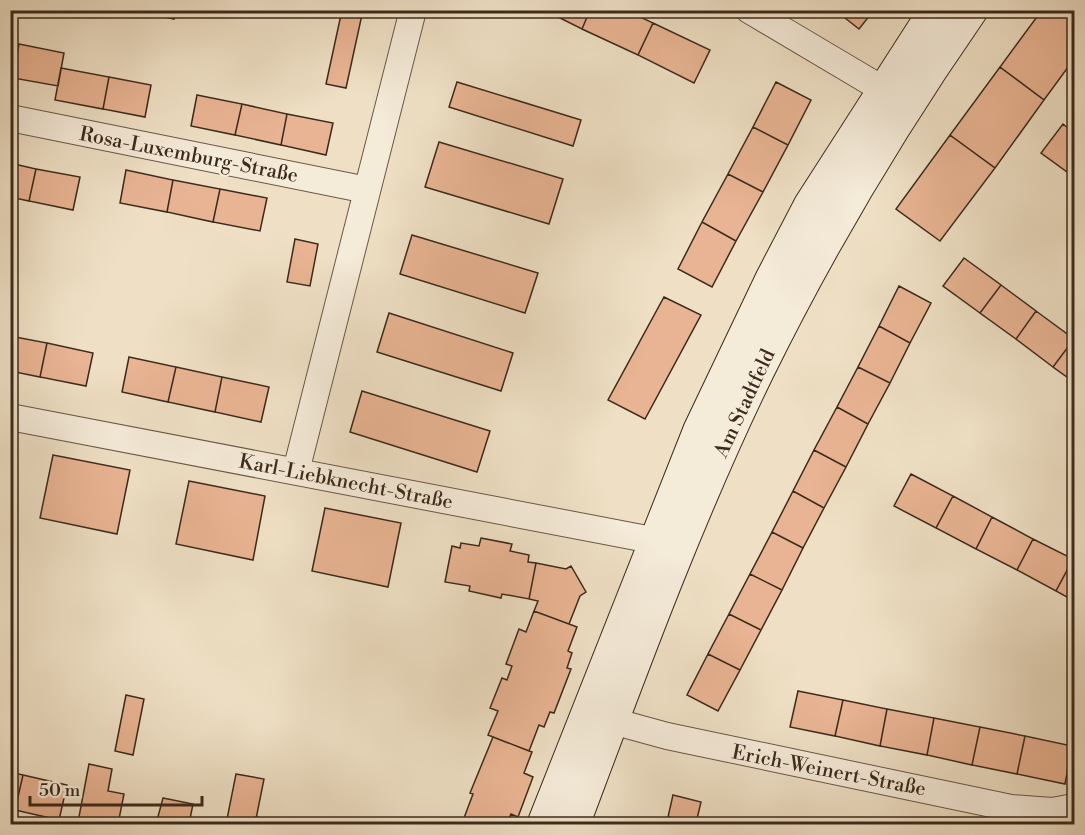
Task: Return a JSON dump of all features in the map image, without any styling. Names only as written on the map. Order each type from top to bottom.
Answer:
[{"type":"street","points":[[296,471],[413,10]]},
{"type":"street","points":[[749,10],[896,97]]},
{"type":"street","name":"Am Stadtfeld","points":[[896,97],[936,10]]},
{"type":"street","name":"Am Stadtfeld","points":[[544,825],[599,718],[668,543],[700,430],[772,279],[810,206],[896,97],[971,10]]},
{"type":"street","name":"Rosa-Luxemburg-Straße","points":[[10,118],[367,190]]},
{"type":"street","name":"Karl-Liebknecht-Straße","points":[[10,417],[668,543]]},
{"type":"street","name":"Am Stadtfeld","points":[[573,825],[599,718]]},
{"type":"street","name":"Erich-Weinert-Straße","points":[[599,718],[725,749],[1011,808],[1052,811],[1074,807]]},
{"type":"building","points":[[134,10],[176,10],[174,19]]},
{"type":"building","points":[[342,10],[363,10],[346,88],[326,84]]},
{"type":"building","points":[[544,10],[590,10],[582,29]]},
{"type":"building","points":[[590,10],[626,10],[653,23],[638,55],[582,29]]},
{"type":"building","points":[[835,10],[874,10],[859,29]]},
{"type":"building","points":[[1042,10],[1063,10],[1074,19],[1074,59],[1044,100],[1000,67]]},
{"type":"building","points":[[653,23],[710,50],[694,83],[638,55]]},
{"type":"building","points":[[10,42],[19,44],[13,78],[10,78]]},
{"type":"building","points":[[19,44],[64,53],[58,86],[13,78]]},
{"type":"building","points":[[1000,67],[1044,100],[995,168],[950,135]]},
{"type":"building","points":[[61,68],[109,77],[103,109],[55,100]]},
{"type":"building","points":[[109,77],[151,85],[145,117],[103,109]]},
{"type":"building","points":[[457,82],[581,120],[573,146],[449,107]]},
{"type":"building","points":[[776,82],[811,100],[788,145],[753,127]]},
{"type":"building","points":[[197,95],[242,104],[235,135],[191,126]]},
{"type":"building","points":[[242,104],[287,114],[281,145],[235,135]]},
{"type":"building","points":[[287,114],[333,123],[326,155],[281,145]]},
{"type":"building","points":[[1063,124],[1074,133],[1074,177],[1041,153]]},
{"type":"building","points":[[753,127],[788,145],[763,192],[728,174]]},
{"type":"building","points":[[950,135],[995,168],[940,241],[896,209]]},
{"type":"building","points":[[439,142],[563,179],[549,224],[425,187]]},
{"type":"building","points":[[10,163],[36,169],[29,201],[10,197]]},
{"type":"building","points":[[36,169],[80,177],[73,210],[29,201]]},
{"type":"building","points":[[126,170],[173,180],[167,212],[120,203]]},
{"type":"building","points":[[728,174],[763,192],[736,241],[702,222]]},
{"type":"building","points":[[173,180],[220,189],[213,222],[167,212]]},
{"type":"building","points":[[220,189],[267,198],[260,231],[213,222]]},
{"type":"building","points":[[702,222],[736,241],[712,287],[678,269]]},
{"type":"building","points":[[412,235],[538,273],[525,313],[400,274]]},
{"type":"building","points":[[295,239],[318,244],[310,286],[287,282]]},
{"type":"building","points":[[964,258],[1001,285],[980,313],[943,286]]},
{"type":"building","points":[[1001,285],[1036,311],[1016,339],[980,313]]},
{"type":"building","points":[[899,286],[931,303],[910,343],[879,326]]},
{"type":"building","points":[[664,297],[701,315],[645,419],[608,400]]},
{"type":"building","points":[[1036,311],[1074,339],[1053,367],[1016,339]]},
{"type":"building","points":[[389,313],[513,353],[501,391],[377,352]]},
{"type":"building","points":[[879,326],[910,343],[890,383],[858,367]]},
{"type":"building","points":[[10,336],[47,343],[40,377],[10,371]]},
{"type":"building","points":[[1074,339],[1074,382],[1053,367]]},
{"type":"building","points":[[47,343],[93,353],[86,386],[40,377]]},
{"type":"building","points":[[129,357],[176,367],[168,402],[122,392]]},
{"type":"building","points":[[176,367],[222,377],[215,412],[168,402]]},
{"type":"building","points":[[858,367],[890,383],[868,424],[837,407]]},
{"type":"building","points":[[222,377],[269,387],[261,422],[215,412]]},
{"type":"building","points":[[362,391],[490,431],[477,472],[350,432]]},
{"type":"building","points":[[837,407],[868,424],[846,467],[814,450]]},
{"type":"building","points":[[814,450],[846,467],[824,508],[793,491]]},
{"type":"building","points":[[53,455],[130,470],[117,534],[40,518]]},
{"type":"building","points":[[911,474],[953,496],[936,528],[894,506]]},
{"type":"building","points":[[189,481],[265,496],[253,560],[176,544]]},
{"type":"building","points":[[793,491],[824,508],[803,548],[772,532]]},
{"type":"building","points":[[953,496],[992,517],[976,549],[936,528]]},
{"type":"building","points":[[325,508],[401,523],[388,587],[312,571]]},
{"type":"building","points":[[992,517],[1033,539],[1017,570],[976,549]]},
{"type":"building","points":[[772,532],[803,548],[782,590],[750,574]]},
{"type":"building","points":[[481,538],[512,544],[510,551],[529,555],[528,562],[536,563],[529,599],[502,594],[501,598],[469,591],[470,586],[445,582],[452,546],[460,548],[461,543],[479,546]]},
{"type":"building","points":[[1033,539],[1073,559],[1056,591],[1017,570]]},
{"type":"building","points":[[1074,560],[1074,601],[1056,591]]},
{"type":"building","points":[[536,563],[566,569],[571,566],[586,592],[580,596],[569,624],[534,611],[538,601],[529,599]]},
{"type":"building","points":[[750,574],[782,590],[761,630],[729,614]]},
{"type":"building","points":[[534,611],[577,627],[568,651],[572,653],[567,668],[571,669],[554,713],[550,712],[544,727],[539,725],[529,751],[488,735],[498,711],[490,708],[502,678],[507,680],[512,666],[506,664],[519,629],[526,632]]},
{"type":"building","points":[[729,614],[761,630],[740,670],[708,654]]},
{"type":"building","points":[[708,654],[740,670],[718,711],[687,695]]},
{"type":"building","points":[[798,691],[843,700],[835,736],[790,727]]},
{"type":"building","points":[[126,695],[144,699],[133,755],[115,751]]},
{"type":"building","points":[[843,700],[887,709],[880,746],[835,736]]},
{"type":"building","points":[[887,709],[934,718],[927,755],[880,746]]},
{"type":"building","points":[[934,718],[980,727],[972,765],[927,755]]},
{"type":"building","points":[[980,727],[1025,736],[1017,774],[972,765]]},
{"type":"building","points":[[1025,736],[1072,746],[1065,784],[1017,774]]},
{"type":"building","points":[[493,737],[532,752],[524,773],[533,777],[518,817],[511,814],[507,824],[482,824],[464,818],[473,794],[470,793]]},
{"type":"building","points":[[89,764],[112,769],[108,791],[124,794],[118,824],[78,822]]},
{"type":"building","points":[[10,772],[23,775],[15,810],[10,809]]},
{"type":"building","points":[[236,774],[264,779],[255,824],[226,824]]},
{"type":"building","points":[[23,775],[67,785],[59,820],[15,810]]},
{"type":"building","points":[[673,795],[701,802],[696,823],[668,817]]},
{"type":"building","points":[[163,798],[193,804],[189,824],[156,824]]},
{"type":"building","points":[[256,817],[294,824],[255,824]]}]
